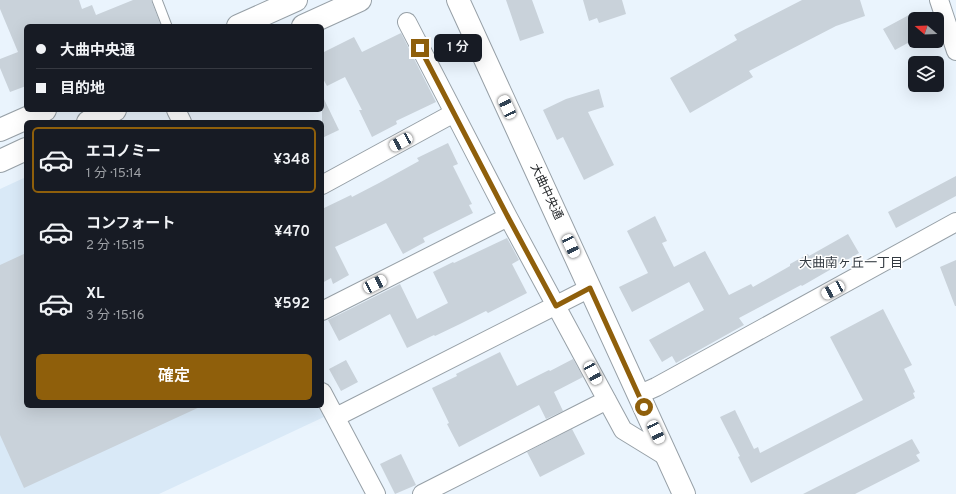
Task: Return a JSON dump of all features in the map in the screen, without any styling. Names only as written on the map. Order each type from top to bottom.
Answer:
[{"type":"main road","points":[[242,24],[296,0]]},
{"type":"main road","points":[[307,24],[360,0]]},
{"type":"main road","name":"大曲中央通","points":[[458,0],[684,494]]},
{"type":"main road","points":[[0,130],[40,112]]},
{"type":"main road","points":[[92,120],[110,112]]},
{"type":"main road","points":[[0,161],[24,151]]},
{"type":"street","points":[[939,0],[951,22],[956,51]]},
{"type":"street","points":[[407,22],[508,217],[624,430],[668,458]]},
{"type":"street","points":[[324,184],[454,113]]},
{"type":"street","points":[[324,310],[508,217]]},
{"type":"street","points":[[638,395],[656,387],[956,222]]},
{"type":"street","points":[[336,417],[590,288]]},
{"type":"street","points":[[324,396],[376,494]]},
{"type":"street","points":[[422,494],[607,400]]},
{"type":"lane","points":[[157,0],[166,24]]},
{"type":"shaded area","points":[[24,178],[24,408],[322,408],[326,416],[159,494],[0,494],[0,189]]},
{"type":"building","points":[[0,0],[79,0],[82,9],[92,5],[96,15],[133,0],[151,0],[160,24],[24,24],[24,87],[10,92],[0,68],[0,59],[18,52],[0,9]]},
{"type":"building","points":[[506,0],[532,0],[544,33],[520,41]]},
{"type":"building","points":[[583,0],[622,0],[626,14],[599,23],[597,18],[589,21]]},
{"type":"building","points":[[802,0],[860,0],[865,16],[836,26],[749,71],[753,77],[690,113],[670,78],[737,40],[734,35]]},
{"type":"building","points":[[908,16],[908,43],[895,50],[883,29]]},
{"type":"building","points":[[401,33],[436,102],[396,121],[397,124],[372,137],[359,110],[362,110],[345,77],[327,86],[324,81],[324,52],[354,37],[362,52]]},
{"type":"building","points":[[599,89],[604,107],[588,112],[614,165],[584,180],[563,137],[557,140],[543,110],[566,99]]},
{"type":"building","points":[[324,99],[339,130],[324,137],[324,120],[322,120],[322,112],[324,112]]},
{"type":"building","points":[[448,143],[458,164],[453,166],[472,204],[469,205],[473,213],[423,238],[425,242],[403,254],[386,223],[335,247],[349,275],[333,284],[331,278],[324,282],[324,208],[351,195],[352,197],[379,183],[419,161],[417,158]]},
{"type":"building","points":[[956,176],[956,196],[896,228],[888,212]]},
{"type":"building","points":[[655,216],[667,241],[662,243],[674,267],[705,251],[729,295],[751,284],[753,287],[790,266],[790,264],[808,254],[809,256],[848,234],[859,253],[802,286],[801,285],[739,318],[744,325],[676,363],[672,356],[662,362],[649,340],[704,310],[689,282],[632,312],[619,287],[648,273],[627,231]]},
{"type":"building","points":[[507,238],[519,260],[512,264],[527,293],[488,313],[486,311],[407,348],[390,314],[339,341],[328,320],[400,284],[417,319],[448,303],[433,272]]},
{"type":"building","points":[[24,254],[24,408],[198,408],[24,488],[0,435],[0,265]]},
{"type":"building","points":[[956,260],[956,306],[955,306],[940,267]]},
{"type":"building","points":[[883,309],[912,365],[904,369],[915,392],[913,393],[915,398],[751,483],[738,457],[740,456],[720,417],[735,410],[754,449],[758,447],[760,453],[863,400],[830,337]]},
{"type":"building","points":[[500,352],[517,386],[573,359],[583,377],[554,392],[563,411],[546,419],[539,405],[459,447],[447,424],[449,423],[432,388]]},
{"type":"building","points":[[346,360],[358,382],[341,391],[329,369]]},
{"type":"building","points":[[572,429],[585,454],[540,477],[527,452]]},
{"type":"building","points":[[912,439],[920,453],[916,455],[920,461],[855,494],[803,494]]},
{"type":"building","points":[[401,454],[416,485],[395,494],[380,464]]},
{"type":"district","name":"大曲南ヶ丘一丁目","points":[[851,264]]},
{"type":"route","points":[[420,48],[556,306],[590,288],[644,407]]}]
